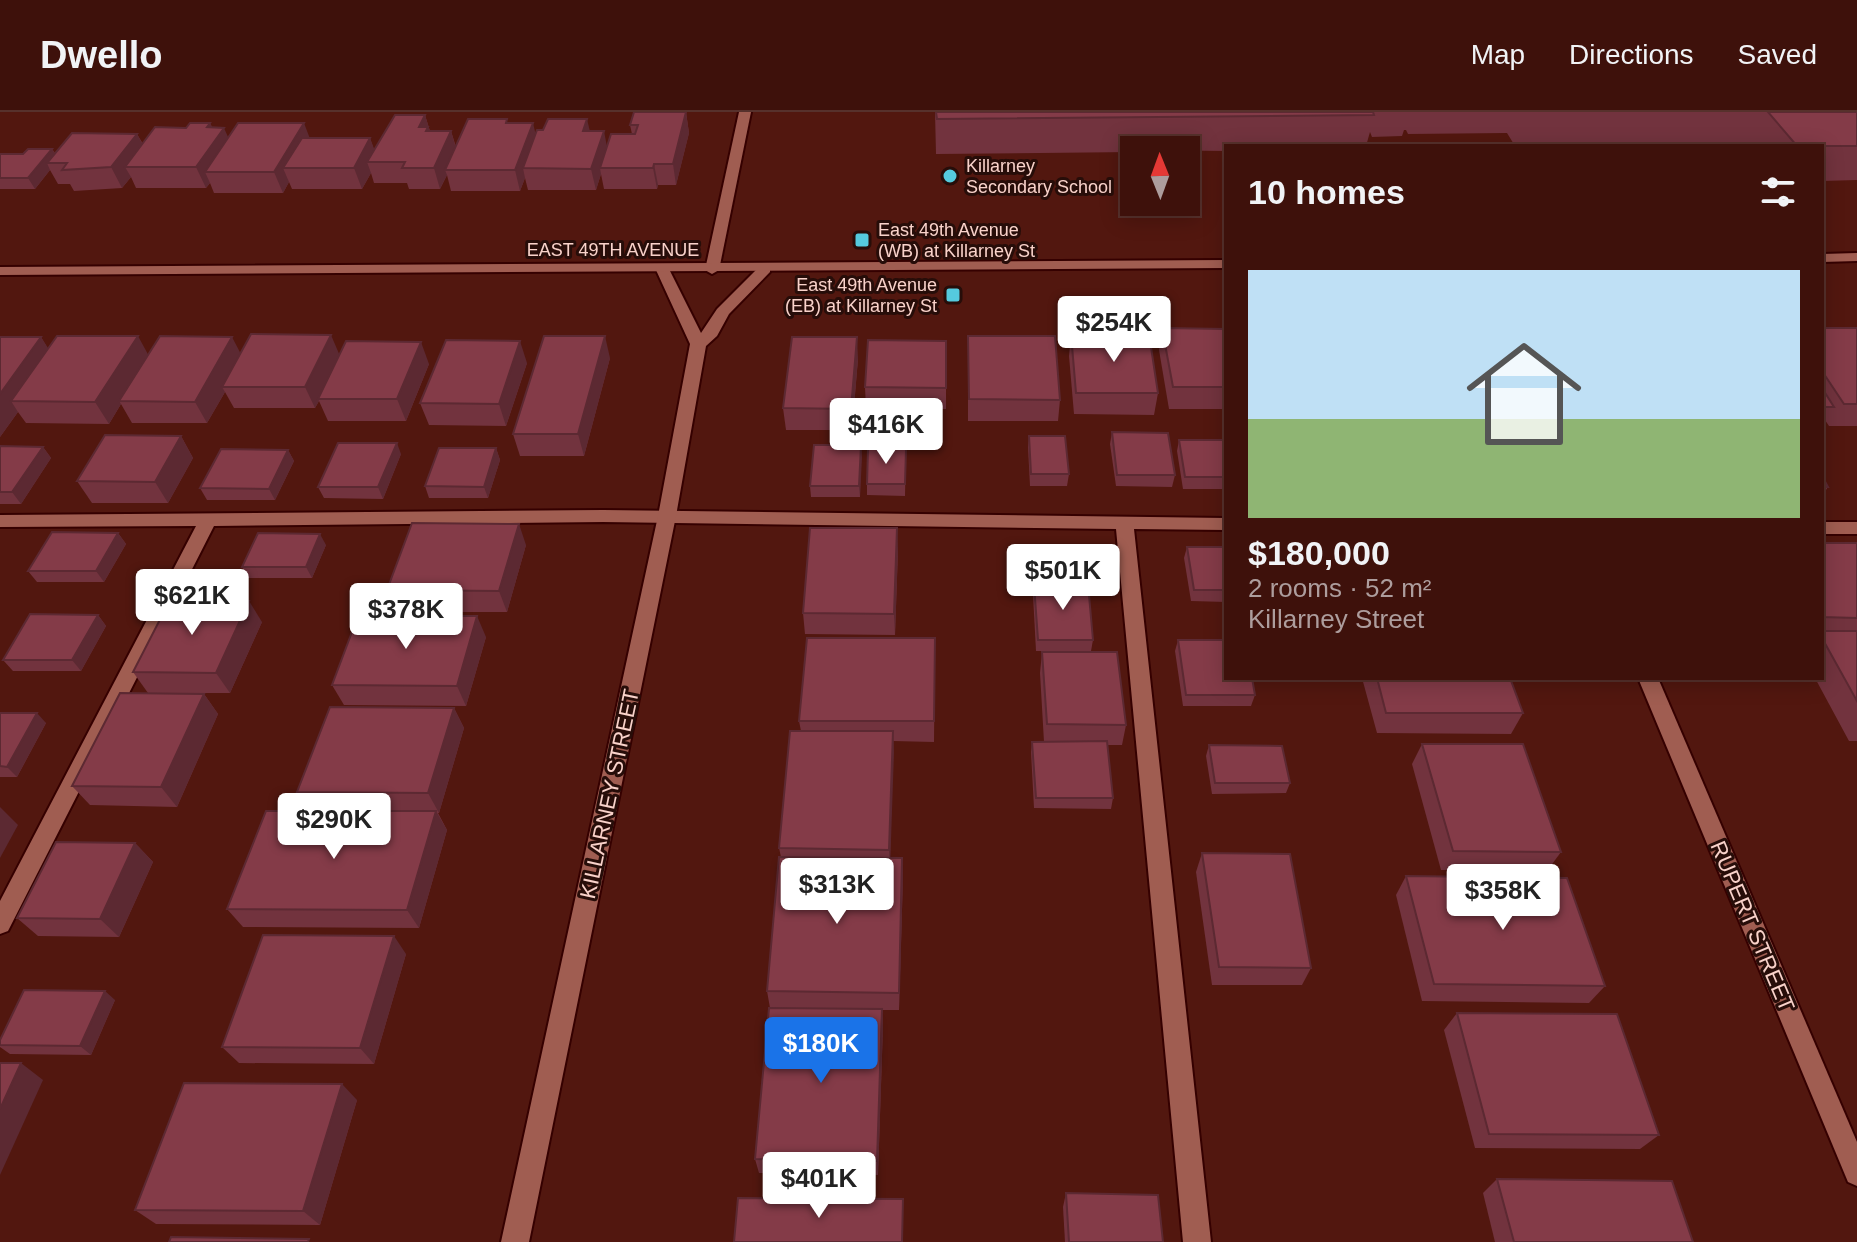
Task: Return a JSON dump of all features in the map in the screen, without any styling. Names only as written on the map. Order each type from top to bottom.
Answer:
[{"type":"street","points":[[712,270],[745,112]]},
{"type":"street","points":[[1824,258],[1857,257]]},
{"type":"street","name":"EAST 49TH AVENUE","points":[[0,271],[712,270],[1224,264]]},
{"type":"street","points":[[663,270],[698,344],[711,333],[722,312],[765,269]]},
{"type":"street","name":"KILLARNEY STREET","points":[[515,1242],[667,516],[698,344]]},
{"type":"street","points":[[0,521],[667,516],[1224,524]]},
{"type":"street","points":[[0,924],[208,520]]},
{"type":"street","points":[[1124,523],[1197,1242]]},
{"type":"street","points":[[1824,528],[1857,528]]},
{"type":"street","name":"RUPERT STREET","points":[[1649,680],[1857,1173]]},
{"type":"building","points":[[634,112],[686,112],[673,164],[654,164],[653,168],[600,168],[611,134],[635,134],[638,125],[630,125]]},
{"type":"building","points":[[936,112],[1373,112],[1374,115],[937,119]]},
{"type":"building","points":[[1768,112],[1857,112],[1857,146],[1795,144]]},
{"type":"building","points":[[395,115],[425,115],[419,127],[428,127],[426,131],[451,131],[434,168],[402,168],[405,162],[367,162]]},
{"type":"building","points":[[468,119],[533,123],[515,170],[445,170]]},
{"type":"building","points":[[548,119],[587,119],[583,131],[604,131],[591,169],[523,168],[537,130],[543,130]]},
{"type":"building","points":[[190,123],[210,123],[207,127],[224,128],[196,167],[125,167],[155,127],[186,128]]},
{"type":"building","points":[[238,123],[304,123],[274,172],[205,172]]},
{"type":"building","points":[[72,133],[137,134],[111,167],[62,170],[67,163],[47,163]]},
{"type":"building","points":[[302,138],[370,138],[354,168],[283,168]]},
{"type":"building","points":[[28,149],[52,149],[28,178],[0,178],[0,154],[23,154]]},
{"type":"building","points":[[1162,328],[1224,329],[1224,387],[1173,387]]},
{"type":"building","points":[[1824,328],[1857,328],[1857,404],[1844,404],[1824,374]]},
{"type":"building","points":[[251,334],[331,335],[305,387],[222,387]]},
{"type":"building","points":[[1071,334],[1149,334],[1158,393],[1076,393]]},
{"type":"building","points":[[57,336],[138,336],[95,402],[11,401]]},
{"type":"building","points":[[160,336],[232,337],[195,402],[119,401]]},
{"type":"building","points":[[544,336],[605,336],[578,434],[513,434]]},
{"type":"building","points":[[968,336],[1055,336],[1060,400],[969,399]]},
{"type":"building","points":[[0,337],[41,337],[0,394]]},
{"type":"building","points":[[792,337],[857,337],[851,409],[783,408]]},
{"type":"building","points":[[446,340],[520,341],[499,404],[420,403]]},
{"type":"building","points":[[868,340],[946,341],[946,388],[865,387]]},
{"type":"building","points":[[346,341],[421,342],[397,399],[318,399]]},
{"type":"building","points":[[1824,391],[1834,407],[1824,407]]},
{"type":"building","points":[[1112,432],[1168,433],[1175,475],[1117,475]]},
{"type":"building","points":[[105,435],[181,436],[155,482],[77,481]]},
{"type":"building","points":[[1029,436],[1065,436],[1069,474],[1031,474]]},
{"type":"building","points":[[1179,440],[1224,440],[1224,477],[1185,477]]},
{"type":"building","points":[[338,443],[397,443],[378,487],[318,487]]},
{"type":"building","points":[[814,445],[861,445],[859,486],[810,486]]},
{"type":"building","points":[[0,446],[43,447],[12,492],[0,492]]},
{"type":"building","points":[[439,448],[496,448],[484,487],[425,486]]},
{"type":"building","points":[[221,449],[288,450],[269,489],[200,488]]},
{"type":"building","points":[[868,449],[906,449],[905,484],[867,484]]},
{"type":"building","points":[[412,523],[519,524],[499,591],[387,590]]},
{"type":"building","points":[[810,528],[897,528],[894,614],[803,613]]},
{"type":"building","points":[[52,532],[118,533],[96,571],[28,571]]},
{"type":"building","points":[[258,533],[320,534],[306,567],[242,567]]},
{"type":"building","points":[[1824,543],[1857,543],[1857,618],[1824,617]]},
{"type":"building","points":[[1187,547],[1224,547],[1224,590],[1194,590]]},
{"type":"building","points":[[1034,584],[1088,584],[1093,640],[1038,640]]},
{"type":"building","points":[[170,600],[249,601],[216,673],[133,672]]},
{"type":"building","points":[[30,614],[98,615],[72,660],[3,660]]},
{"type":"building","points":[[358,616],[477,616],[457,686],[332,685]]},
{"type":"building","points":[[1824,631],[1857,631],[1857,701],[1824,642]]},
{"type":"building","points":[[807,638],[935,638],[934,721],[799,721]]},
{"type":"building","points":[[1178,640],[1224,640],[1224,680],[1252,680],[1255,695],[1186,695]]},
{"type":"building","points":[[1042,652],[1117,652],[1126,725],[1047,724]]},
{"type":"building","points":[[1378,680],[1511,680],[1523,713],[1386,713]]},
{"type":"building","points":[[120,693],[204,694],[161,787],[72,786]]},
{"type":"building","points":[[330,707],[454,708],[428,793],[297,792]]},
{"type":"building","points":[[0,713],[37,713],[7,767],[0,766]]},
{"type":"building","points":[[790,731],[893,731],[889,850],[779,848]]},
{"type":"building","points":[[1107,741],[1113,798],[1036,798],[1032,742]]},
{"type":"building","points":[[1422,744],[1523,744],[1561,852],[1453,851]]},
{"type":"building","points":[[1209,745],[1282,746],[1290,783],[1215,783]]},
{"type":"building","points":[[266,811],[436,811],[407,910],[227,909]]},
{"type":"building","points":[[56,842],[135,843],[100,919],[17,918]]},
{"type":"building","points":[[1202,853],[1290,854],[1311,968],[1219,967]]},
{"type":"building","points":[[779,857],[902,858],[899,993],[767,991]]},
{"type":"building","points":[[1406,876],[1567,878],[1605,986],[1434,984]]},
{"type":"building","points":[[263,935],[394,936],[360,1048],[222,1047]]},
{"type":"building","points":[[24,990],[105,991],[80,1046],[0,1045]]},
{"type":"building","points":[[769,1008],[882,1009],[877,1161],[755,1159]]},
{"type":"building","points":[[1457,1013],[1617,1014],[1659,1135],[1489,1134]]},
{"type":"building","points":[[0,1063],[21,1063],[0,1109]]},
{"type":"building","points":[[184,1083],[342,1084],[303,1211],[135,1210]]},
{"type":"building","points":[[1497,1179],[1672,1181],[1693,1242],[1514,1242]]},
{"type":"building","points":[[1066,1193],[1158,1195],[1163,1242],[1069,1242]]},
{"type":"building","points":[[738,1198],[903,1199],[902,1242],[734,1242]]},
{"type":"building","points":[[171,1237],[309,1239],[308,1242],[169,1242]]},
{"type":"place","name":"Killarney Secondary School","points":[[950,176]]},
{"type":"place","name":"East 49th Avenue (WB) at Killarney St","points":[[862,240]]},
{"type":"place","name":"East 49th Avenue (EB) at Killarney St","points":[[953,295]]}]
